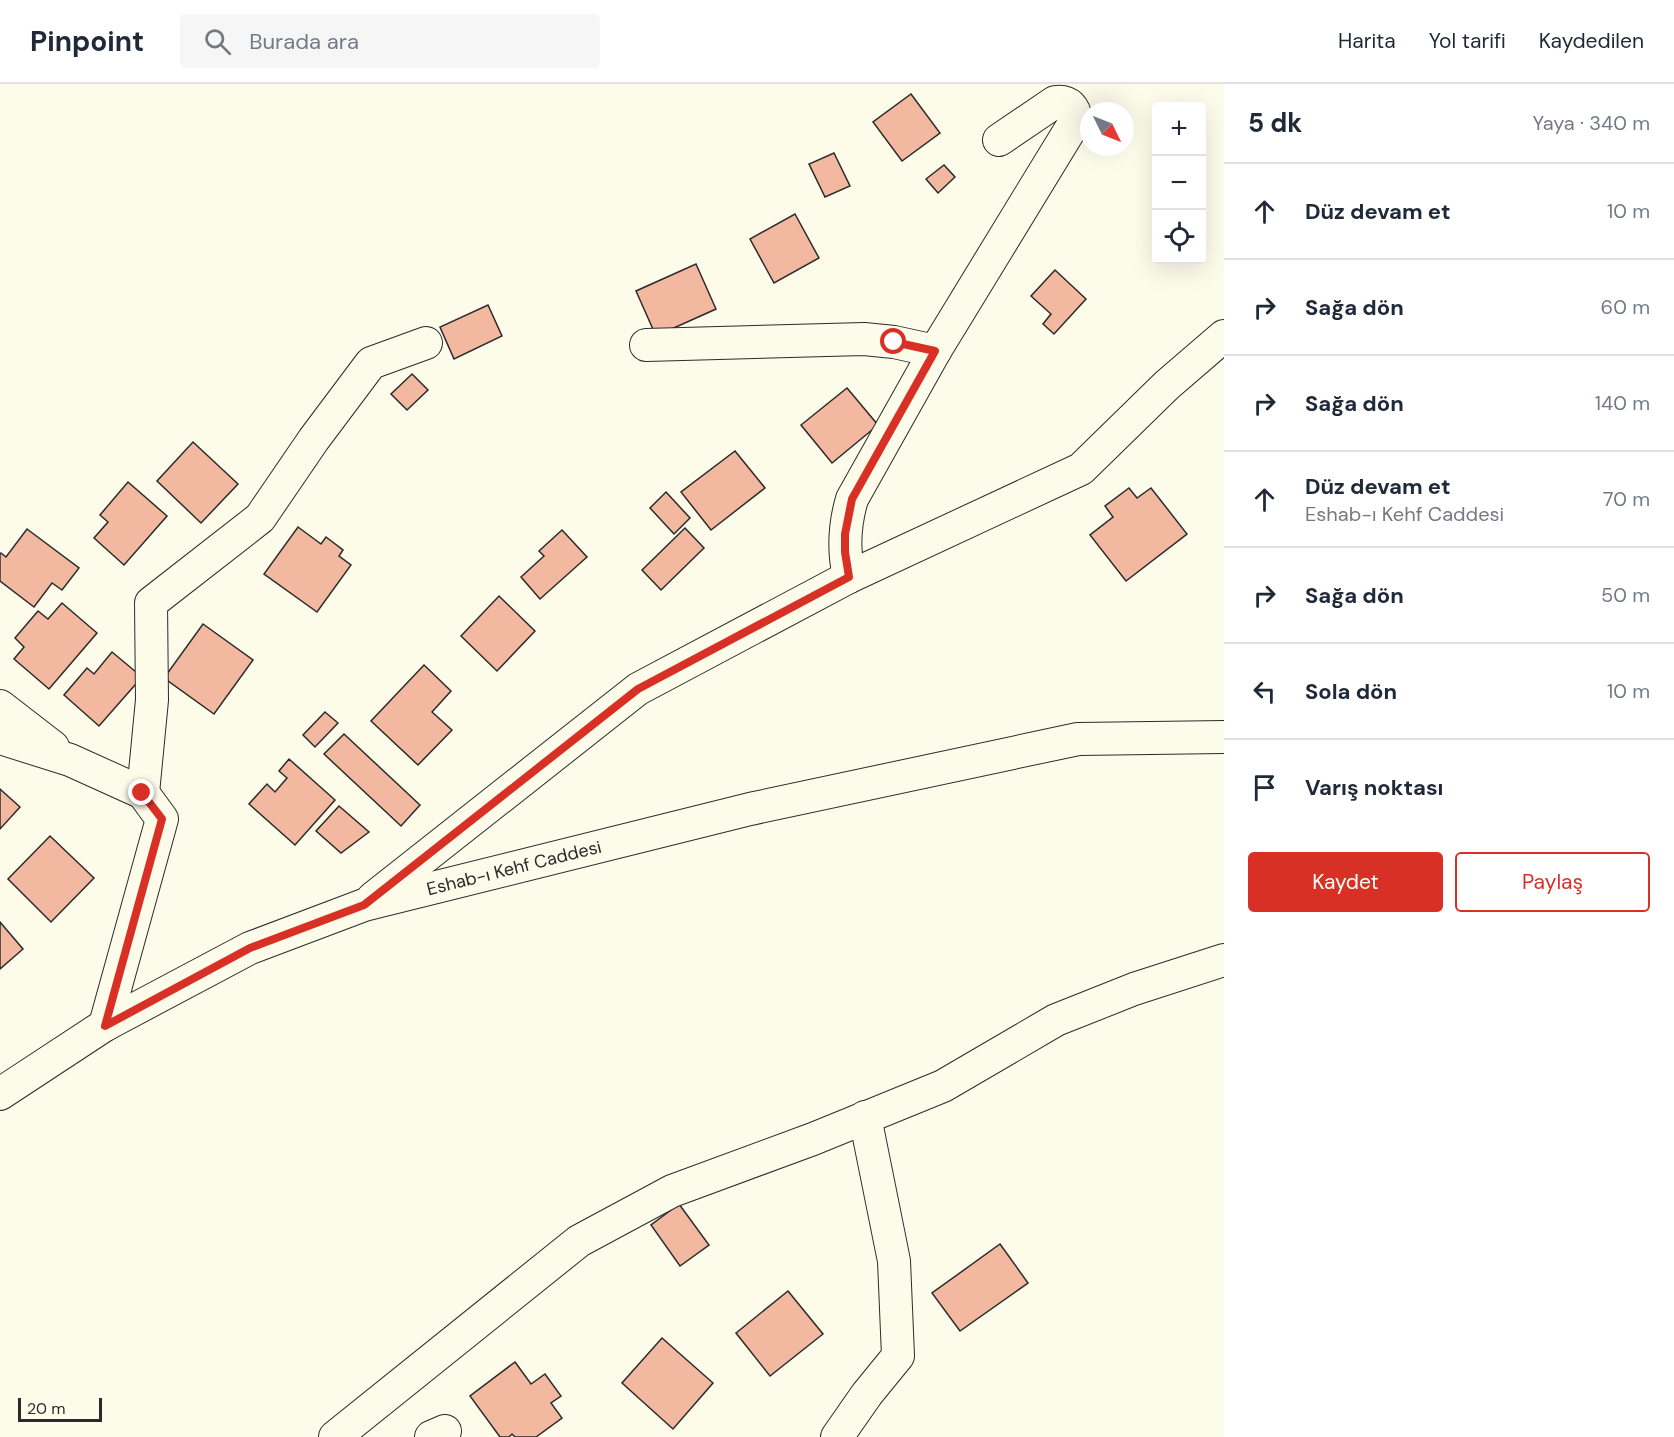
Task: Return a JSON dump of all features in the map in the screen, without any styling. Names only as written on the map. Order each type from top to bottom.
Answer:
[{"type":"street","points":[[849,577],[845,534],[852,499],[935,351],[1076,120],[1076,112],[1066,102],[1055,102],[999,140]]},
{"type":"street","points":[[364,905],[638,689],[849,577],[1081,469],[1167,385],[1224,336]]},
{"type":"street","points":[[646,345],[864,339],[894,342],[935,351]]},
{"type":"street","points":[[142,793],[152,700],[151,603],[260,518],[371,363],[426,343]]},
{"type":"street","points":[[0,706],[70,760]]},
{"type":"street","name":"Eshab-ı Kehf Caddesi","points":[[0,1094],[105,1026],[250,948],[364,905],[750,809],[1078,739],[1224,737]]},
{"type":"street","points":[[0,738],[70,760],[142,793],[162,819],[105,1026]]},
{"type":"street","points":[[335,1437],[579,1241],[672,1191],[943,1086],[1056,1020],[1134,989],[1224,960]]},
{"type":"street","points":[[837,1437],[867,1394],[898,1356],[894,1261],[865,1117]]},
{"type":"building","points":[[911,94],[940,133],[902,161],[873,122]]},
{"type":"building","points":[[834,153],[850,186],[825,197],[809,164]]},
{"type":"building","points":[[944,165],[955,177],[938,193],[926,179]]},
{"type":"building","points":[[795,214],[819,258],[774,283],[750,239]]},
{"type":"building","points":[[696,264],[716,309],[656,336],[636,291]]},
{"type":"building","points":[[1055,270],[1086,299],[1054,334],[1043,324],[1051,314],[1031,296]]},
{"type":"building","points":[[488,305],[502,336],[454,359],[440,327]]},
{"type":"building","points":[[412,374],[428,390],[407,410],[391,394]]},
{"type":"building","points":[[847,388],[878,425],[832,463],[801,425]]},
{"type":"building","points":[[193,442],[238,484],[201,523],[157,481]]},
{"type":"building","points":[[735,451],[765,488],[711,530],[681,492]]},
{"type":"building","points":[[128,482],[167,516],[124,565],[94,538],[108,522],[100,515]]},
{"type":"building","points":[[1129,488],[1137,498],[1151,488],[1187,534],[1126,581],[1090,535],[1113,517],[1105,506]]},
{"type":"building","points":[[666,492],[690,518],[674,534],[650,508]]},
{"type":"building","points":[[298,527],[321,544],[326,537],[343,550],[339,556],[351,565],[317,612],[264,574]]},
{"type":"building","points":[[685,528],[704,548],[661,590],[642,570]]},
{"type":"building","points":[[27,529],[79,568],[62,590],[52,583],[34,607],[0,581],[0,554],[6,557]]},
{"type":"building","points":[[562,530],[587,557],[540,599],[521,577],[544,556],[539,551]]},
{"type":"building","points":[[499,596],[535,631],[497,671],[461,636]]},
{"type":"building","points":[[62,603],[97,633],[49,689],[14,659],[24,647],[15,638],[38,611],[48,619]]},
{"type":"building","points":[[203,624],[253,660],[214,714],[164,678]]},
{"type":"building","points":[[112,652],[142,677],[99,726],[64,695],[87,668],[94,674]]},
{"type":"building","points":[[424,665],[451,691],[432,712],[452,730],[418,765],[371,721]]},
{"type":"building","points":[[325,712],[338,723],[315,747],[303,735]]},
{"type":"building","points":[[344,734],[420,805],[401,826],[324,754]]},
{"type":"building","points":[[289,759],[335,800],[295,845],[249,804],[267,784],[275,792],[287,778],[279,771]]},
{"type":"building","points":[[0,789],[20,807],[0,829]]},
{"type":"building","points":[[339,806],[369,832],[341,853],[316,831]]},
{"type":"building","points":[[50,836],[94,878],[51,922],[8,879]]},
{"type":"building","points":[[0,922],[23,949],[0,969]]},
{"type":"building","points":[[679,1204],[709,1245],[680,1266],[651,1225]]},
{"type":"building","points":[[1000,1244],[1028,1283],[960,1331],[932,1293]]},
{"type":"building","points":[[788,1291],[823,1334],[770,1376],[736,1333]]},
{"type":"building","points":[[662,1338],[713,1383],[673,1429],[622,1383]]},
{"type":"building","points":[[515,1362],[531,1384],[545,1374],[561,1396],[551,1403],[562,1418],[536,1437],[515,1437],[512,1434],[509,1437],[500,1437],[470,1396]]},
{"type":"route","points":[[142,793],[162,819],[105,1026],[250,948],[364,905],[638,689],[849,577],[846,565],[845,534],[852,499],[935,351],[894,342]]}]
